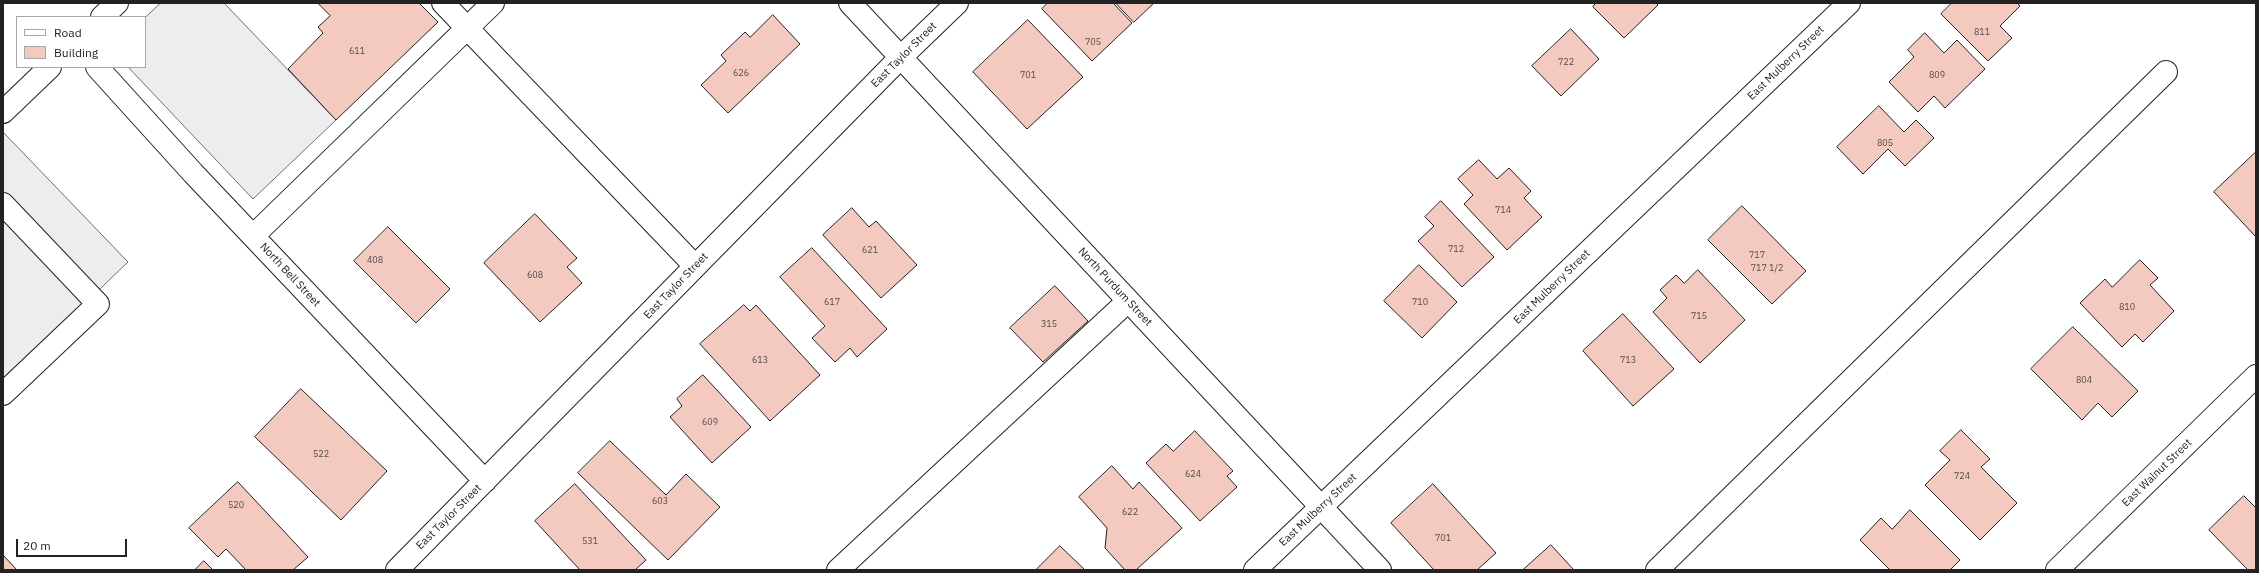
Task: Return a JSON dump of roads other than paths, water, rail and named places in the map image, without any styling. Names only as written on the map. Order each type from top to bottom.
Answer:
[{"type":"street","points":[[103,16],[117,3]]},
{"type":"street","points":[[443,3],[695,266]]},
{"type":"street","points":[[253,236],[493,3]]},
{"type":"street","name":"North Purdum Street","points":[[850,3],[1380,570]]},
{"type":"street","name":"East Taylor Street","points":[[397,570],[901,57],[957,3]]},
{"type":"street","name":"East Mulberry Street","points":[[1254,570],[1849,3]]},
{"type":"street","points":[[8,107],[49,68]]},
{"type":"street","name":"North Bell Street","points":[[98,68],[253,236],[485,481]]},
{"type":"street","points":[[1657,570],[2166,72]]},
{"type":"street","points":[[3,204],[98,304],[3,394]]},
{"type":"street","points":[[838,570],[1128,301]]},
{"type":"street","name":"East Walnut Street","points":[[2057,570],[2256,376]]}]
